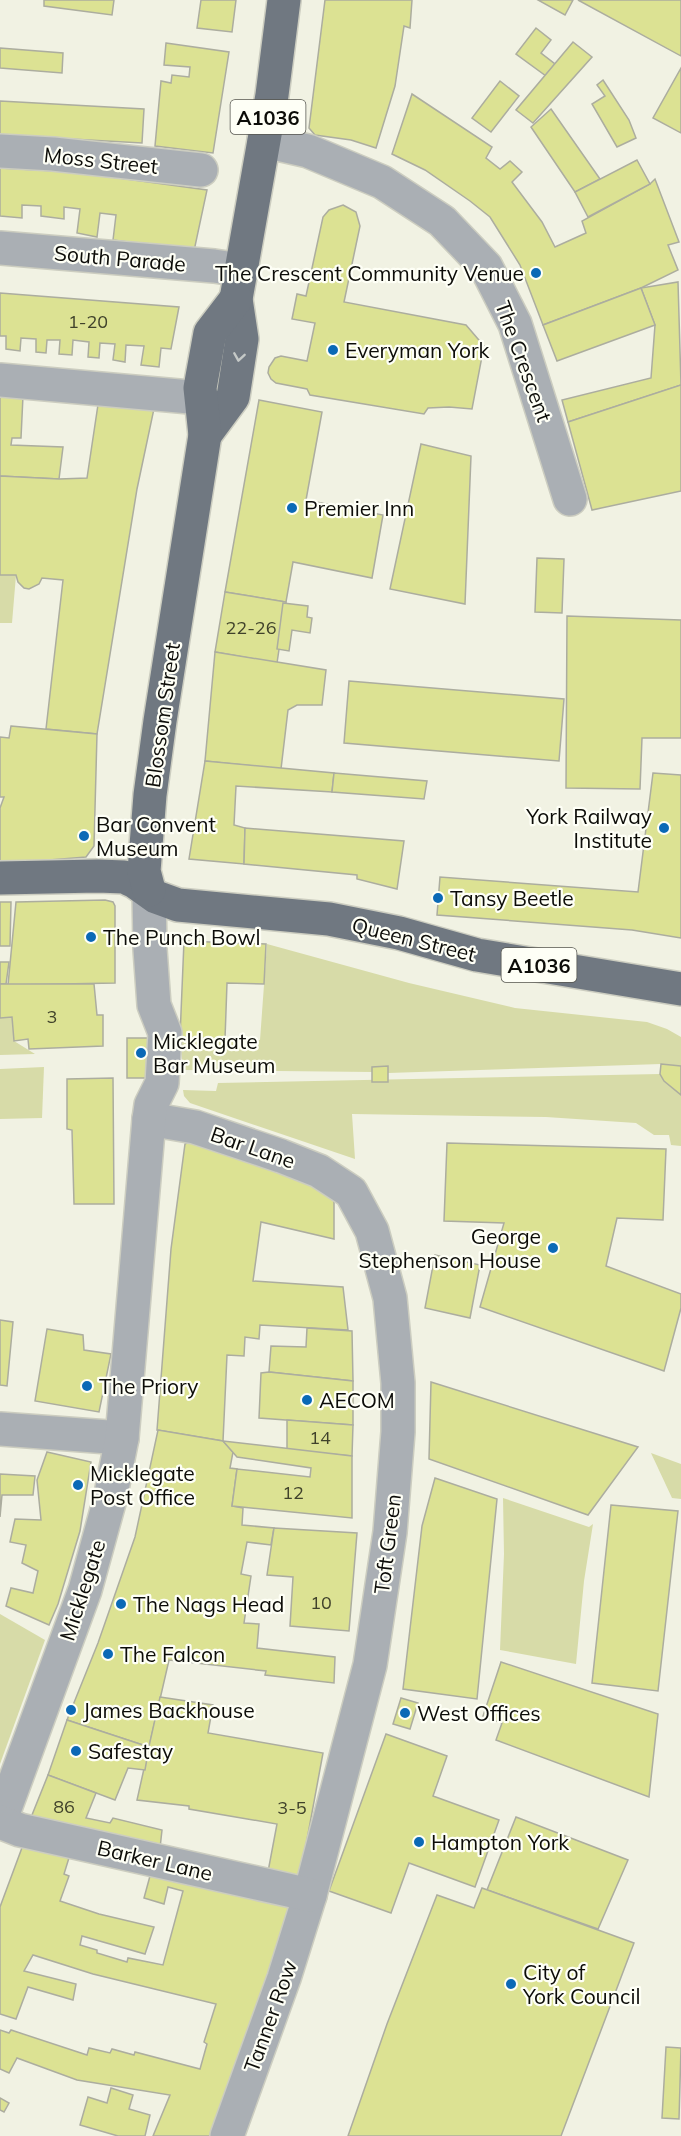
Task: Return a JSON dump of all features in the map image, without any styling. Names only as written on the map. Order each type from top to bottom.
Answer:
[{"type":"main road","name":"Blossom Street","points":[[205,435],[233,397],[242,339],[238,285],[272,95],[284,0]]},
{"type":"main road","name":"Blossom Street","points":[[149,890],[144,871],[144,851],[150,795],[205,435],[200,388],[210,333],[238,285]]},
{"type":"main road","name":"A1036","points":[[0,878],[115,876],[135,882],[149,890]]},
{"type":"main road","name":"Queen Street","points":[[149,890],[156,897],[178,905],[329,919],[399,933],[477,955],[681,989]]},
{"type":"street","name":"The Crescent","points":[[264,141],[308,151],[382,182],[442,221],[486,267],[515,324],[570,499]]},
{"type":"street","name":"Moss Street","points":[[0,151],[53,154],[201,170]]},
{"type":"street","name":"South Parade","points":[[0,248],[214,266],[238,285]]},
{"type":"street","points":[[0,380],[201,398]]},
{"type":"street","name":"Blossom Street","points":[[149,890],[154,1005],[165,1032],[163,1066]]},
{"type":"street","name":"Micklegate","points":[[0,1821],[85,1590],[110,1499],[122,1438],[150,1112],[162,1083],[163,1066]]},
{"type":"street","name":"Bar Lane","points":[[150,1112],[319,1171],[351,1192]]},
{"type":"street","name":"Toft Green","points":[[310,1895],[370,1665],[390,1532],[398,1432],[398,1383],[390,1298],[372,1231],[351,1192]]},
{"type":"street","points":[[0,1430],[122,1438]]},
{"type":"street","name":"Barker Lane","points":[[0,1821],[20,1830],[310,1895]]},
{"type":"street","name":"Tanner Row","points":[[227,2136],[284,1978],[310,1895]]},
{"type":"green space","points":[[0,575],[16,575],[12,623],[0,623]]},
{"type":"green space","points":[[267,944],[409,983],[515,1008],[647,1022],[681,1037],[681,1066],[661,1064],[388,1073],[388,1066],[373,1067],[372,1072],[183,1070],[180,1037],[260,1040]]},
{"type":"green space","points":[[12,1017],[14,1041],[35,1054],[0,1055],[0,1018]]},
{"type":"green space","points":[[44,1067],[42,1118],[0,1119],[0,1069]]},
{"type":"green space","points":[[660,1074],[664,1081],[681,1095],[681,1146],[671,1145],[669,1135],[654,1135],[636,1123],[546,1117],[352,1114],[355,1159],[190,1103],[184,1096],[183,1090],[216,1091],[218,1083]]},
{"type":"green space","points":[[651,1453],[681,1464],[681,1499],[672,1498]]},
{"type":"green space","points":[[503,1498],[589,1527],[593,1524],[584,1581],[576,1664],[500,1650],[504,1554]]},
{"type":"green space","points":[[0,1614],[45,1640],[0,1764]]},
{"type":"building","points":[[44,0],[114,0],[112,15],[44,6]]},
{"type":"building","points":[[201,0],[236,0],[232,32],[197,28]]},
{"type":"building","points":[[325,0],[412,0],[410,28],[404,26],[395,86],[376,148],[351,140],[315,135],[309,128]]},
{"type":"building","points":[[538,0],[573,0],[565,15]]},
{"type":"building","points":[[578,0],[681,0],[681,56]]},
{"type":"building","points":[[536,28],[551,40],[541,53],[555,64],[546,76],[516,54]]},
{"type":"building","points":[[573,42],[592,57],[533,123],[516,110]]},
{"type":"building","points":[[166,43],[229,52],[213,153],[155,146],[161,81],[171,83],[172,75],[189,77],[190,67],[164,65]]},
{"type":"building","points":[[0,48],[63,53],[62,73],[0,68]]},
{"type":"building","points":[[681,68],[681,133],[653,118]]},
{"type":"building","points":[[603,80],[629,120],[636,138],[617,147],[592,104],[605,96],[597,85]]},
{"type":"building","points":[[500,81],[519,96],[491,132],[472,118]]},
{"type":"building","points":[[412,94],[492,147],[486,158],[500,169],[510,161],[522,172],[512,182],[542,222],[555,247],[586,233],[582,221],[650,184],[655,179],[679,242],[668,245],[678,270],[641,288],[543,325],[520,265],[490,217],[425,170],[392,154]]},
{"type":"building","points":[[0,101],[144,109],[142,143],[0,135]]},
{"type":"building","points":[[551,109],[600,179],[575,192],[531,127]]},
{"type":"building","points":[[637,160],[650,184],[588,217],[575,192]]},
{"type":"building","points":[[0,168],[75,172],[207,190],[194,251],[113,240],[116,215],[100,213],[97,237],[77,233],[80,209],[64,207],[64,219],[41,216],[41,206],[22,205],[22,218],[0,216]]},
{"type":"building","points":[[343,205],[356,212],[360,226],[344,302],[466,325],[484,346],[472,409],[428,408],[424,414],[310,395],[307,389],[276,383],[271,379],[268,373],[269,367],[275,358],[281,356],[307,361],[315,323],[292,319],[297,294],[306,296],[323,217],[329,210]]},
{"type":"building","points":[[678,282],[681,385],[568,422],[562,400],[651,378],[655,325],[641,288]]},
{"type":"building","points":[[641,288],[655,325],[557,361],[543,325]]},
{"type":"building","points":[[0,293],[179,307],[171,349],[161,348],[159,367],[141,365],[144,346],[126,345],[125,362],[113,360],[115,344],[100,343],[99,358],[88,357],[89,342],[73,340],[72,355],[59,354],[60,340],[47,340],[46,353],[36,352],[36,339],[21,338],[20,351],[6,349],[6,336],[0,336]]},
{"type":"building","points":[[681,385],[681,491],[592,510],[568,422]]},
{"type":"building","points":[[0,394],[23,396],[21,438],[12,438],[11,445],[63,447],[59,479],[0,476]]},
{"type":"building","points":[[99,398],[155,404],[137,489],[97,734],[46,729],[63,580],[42,578],[39,584],[29,589],[24,588],[18,582],[16,575],[0,575],[0,476],[87,478]]},
{"type":"building","name":"Premier Inn","points":[[259,400],[322,412],[306,500],[383,515],[372,578],[293,562],[286,602],[225,592]]},
{"type":"building","points":[[421,444],[471,456],[465,604],[390,589]]},
{"type":"building","points":[[537,558],[564,559],[562,613],[535,612]]},
{"type":"building","points":[[225,592],[286,602],[277,663],[215,652]]},
{"type":"building","points":[[283,603],[308,606],[307,617],[312,618],[310,633],[292,630],[289,651],[277,649]]},
{"type":"building","points":[[567,616],[681,620],[681,738],[642,738],[640,789],[566,788]]},
{"type":"building","points":[[215,652],[326,670],[322,705],[297,705],[288,710],[281,769],[205,761]]},
{"type":"building","points":[[349,681],[564,699],[559,761],[344,743]]},
{"type":"building","points":[[11,726],[97,734],[94,846],[86,857],[0,864],[0,808],[4,797],[0,797],[0,737],[9,738]]},
{"type":"building","points":[[205,761],[334,773],[332,792],[236,786],[234,825],[245,828],[244,864],[189,859]]},
{"type":"building","points":[[334,773],[427,781],[424,799],[332,792]]},
{"type":"building","name":"York Railway Institute","points":[[653,773],[681,775],[681,938],[632,930],[437,915],[440,877],[638,892]]},
{"type":"building","points":[[245,828],[404,841],[397,889],[357,879],[357,875],[244,864]]},
{"type":"building","points":[[105,900],[113,902],[115,906],[115,983],[8,985],[16,902]]},
{"type":"building","points":[[0,902],[11,902],[10,946],[0,946]]},
{"type":"building","points":[[184,941],[266,944],[264,984],[227,983],[225,1039],[180,1037]]},
{"type":"building","points":[[0,962],[9,962],[6,984],[0,984]]},
{"type":"building","points":[[0,984],[94,984],[97,1015],[103,1015],[103,1046],[29,1049],[28,1039],[14,1041],[12,1017],[0,1018]]},
{"type":"building","points":[[127,1038],[158,1038],[158,1078],[127,1078]]},
{"type":"building","points":[[661,1064],[681,1066],[681,1095],[664,1081],[660,1074]]},
{"type":"building","points":[[388,1066],[388,1082],[372,1082],[372,1067]]},
{"type":"building","points":[[113,1078],[114,1204],[74,1204],[72,1130],[67,1129],[67,1079]]},
{"type":"building","points":[[193,1139],[334,1186],[334,1239],[261,1222],[253,1281],[343,1287],[348,1330],[260,1325],[259,1339],[245,1337],[244,1356],[227,1355],[223,1441],[157,1430],[171,1249],[185,1144]]},
{"type":"building","name":"George Stephenson House","points":[[447,1143],[666,1149],[663,1220],[617,1218],[606,1266],[681,1294],[681,1308],[664,1371],[480,1307],[504,1223],[444,1221]]},
{"type":"building","points":[[435,1255],[480,1265],[470,1318],[425,1308]]},
{"type":"building","points":[[0,1320],[13,1322],[7,1386],[0,1385]]},
{"type":"building","points":[[307,1328],[352,1331],[353,1381],[269,1372],[271,1346],[306,1347]]},
{"type":"building","points":[[47,1329],[83,1335],[84,1350],[111,1354],[99,1412],[35,1401]]},
{"type":"building","name":"AECOM","points":[[261,1373],[353,1381],[353,1425],[259,1418]]},
{"type":"building","points":[[431,1382],[638,1447],[588,1515],[429,1459]]},
{"type":"building","points":[[287,1420],[353,1425],[352,1456],[287,1450]]},
{"type":"building","points":[[158,1430],[223,1441],[233,1452],[230,1468],[237,1469],[232,1506],[243,1508],[242,1525],[274,1528],[271,1545],[247,1542],[241,1574],[251,1576],[244,1623],[259,1624],[257,1648],[335,1657],[334,1683],[265,1675],[266,1671],[169,1660],[149,1747],[67,1720],[98,1643],[135,1537]]},
{"type":"building","points":[[223,1441],[352,1456],[352,1518],[232,1506],[237,1469],[310,1477],[311,1468],[237,1457]]},
{"type":"building","points":[[47,1452],[91,1462],[80,1531],[58,1604],[49,1625],[6,1606],[11,1588],[33,1593],[38,1571],[22,1563],[26,1545],[10,1542],[15,1519],[41,1520],[37,1480]]},
{"type":"building","points":[[0,1474],[35,1476],[33,1495],[2,1495],[0,1517]]},
{"type":"building","points":[[435,1478],[497,1499],[477,1699],[403,1689],[422,1526]]},
{"type":"building","points":[[611,1505],[678,1511],[658,1691],[592,1683]]},
{"type":"building","points":[[274,1528],[357,1533],[349,1631],[290,1626],[293,1577],[267,1575]]},
{"type":"building","points":[[501,1662],[658,1714],[649,1797],[496,1740],[502,1723],[483,1716]]},
{"type":"building","points":[[160,1697],[213,1705],[208,1733],[323,1753],[299,1883],[267,1877],[277,1824],[189,1809],[189,1806],[137,1800]]},
{"type":"building","name":"West Offices","points":[[401,1698],[418,1703],[410,1729],[393,1724]]},
{"type":"building","points":[[67,1720],[149,1747],[145,1770],[128,1768],[115,1800],[48,1775]]},
{"type":"building","name":"Hampton York","points":[[386,1734],[447,1756],[433,1796],[499,1820],[475,1887],[409,1863],[391,1913],[329,1891]]},
{"type":"building","points":[[48,1775],[96,1793],[86,1818],[110,1823],[113,1818],[162,1830],[160,1848],[28,1825]]},
{"type":"building","points":[[516,1817],[628,1860],[598,1929],[487,1890]]},
{"type":"building","points":[[26,1837],[72,1848],[64,1874],[69,1876],[60,1901],[99,1914],[154,1927],[145,1954],[82,1936],[80,1945],[127,1962],[128,1958],[163,1965],[183,1891],[168,1887],[164,1904],[144,1898],[153,1865],[294,1899],[217,2136],[153,2136],[170,2095],[77,2080],[17,2058],[9,2073],[0,2069],[0,2030],[9,2033],[11,2030],[87,2055],[89,2048],[110,2053],[112,2049],[134,2055],[135,2052],[200,2069],[207,2044],[204,2042],[216,2004],[93,1974],[33,1955],[24,1971],[76,1984],[73,2000],[28,1987],[16,2019],[0,2014],[0,1907]]},
{"type":"building","name":"City of York Council","points":[[482,1888],[634,1943],[561,2136],[348,2136],[387,2024],[437,1895],[474,1908]]},
{"type":"building","points":[[666,2047],[681,2048],[679,2119],[662,2118]]},
{"type":"building","points":[[111,2088],[133,2095],[129,2109],[150,2115],[145,2136],[118,2136],[80,2125],[88,2097],[107,2103]]},
{"type":"building","points":[[0,2098],[9,2103],[4,2112],[0,2110]]},
{"type":"place","name":"The Crescent Community Venue","points":[[536,273]]},
{"type":"place","name":"Everyman York","points":[[333,350]]},
{"type":"place","name":"Premier Inn","points":[[292,508]]},
{"type":"place","name":"York Railway Institute","points":[[664,828]]},
{"type":"place","name":"Bar Convent Museum","points":[[84,836]]},
{"type":"place","name":"Tansy Beetle","points":[[438,898]]},
{"type":"place","name":"The Punch Bowl","points":[[91,937]]},
{"type":"place","name":"Micklegate Bar Museum","points":[[141,1053]]},
{"type":"place","name":"George Stephenson House","points":[[553,1248]]},
{"type":"place","name":"The Priory","points":[[87,1386]]},
{"type":"place","name":"AECOM","points":[[307,1400]]},
{"type":"place","name":"Micklegate Post Office","points":[[78,1485]]},
{"type":"place","name":"The Nags Head","points":[[121,1604]]},
{"type":"place","name":"The Falcon","points":[[108,1654]]},
{"type":"place","name":"James Backhouse","points":[[71,1710]]},
{"type":"place","name":"West Offices","points":[[405,1713]]},
{"type":"place","name":"Safestay","points":[[76,1751]]},
{"type":"place","name":"Hampton York","points":[[419,1842]]},
{"type":"place","name":"City of York Council","points":[[511,1984]]}]
